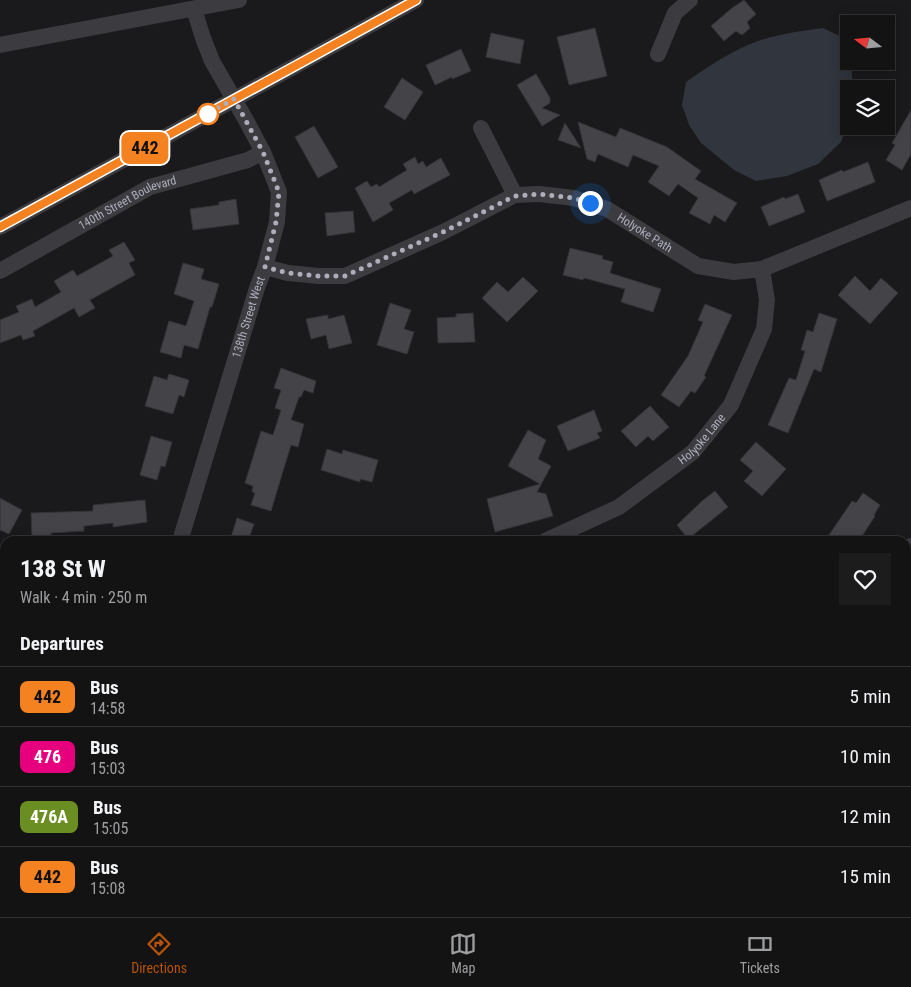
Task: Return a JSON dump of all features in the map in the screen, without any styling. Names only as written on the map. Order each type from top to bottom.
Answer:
[{"type":"street","points":[[0,45],[239,0]]},
{"type":"street","points":[[0,227],[416,0]]},
{"type":"street","points":[[658,54],[675,13],[690,0]]},
{"type":"street","name":"138th Street West","points":[[182,536],[265,267],[276,222],[279,192],[263,152],[212,61],[194,9]]},
{"type":"street","points":[[481,128],[515,196]]},
{"type":"street","name":"140th Street Boulevard","points":[[0,271],[150,187],[248,160],[263,152]]},
{"type":"street","name":"Holyoke Path","points":[[265,267],[288,273],[345,276],[443,232],[515,196],[539,194],[574,198],[607,209],[698,266],[734,272],[762,269],[911,208]]},
{"type":"street","name":"Holyoke Lane","points":[[555,536],[619,507],[693,452],[732,405],[764,329],[767,300],[762,269]]},
{"type":"shaded area","points":[[823,28],[840,36],[840,70],[852,70],[852,80],[840,80],[840,135],[844,135],[841,142],[818,164],[787,176],[756,181],[734,170],[701,143],[689,125],[682,105],[686,82],[720,59],[739,49],[766,39]]},
{"type":"building","points":[[744,0],[756,14],[747,22],[750,28],[742,35],[736,31],[724,41],[711,26]]},
{"type":"building","points":[[595,28],[607,76],[569,85],[557,37]]},
{"type":"building","points":[[491,33],[524,40],[520,64],[486,57]]},
{"type":"building","points":[[461,49],[471,71],[435,85],[426,65]]},
{"type":"building","points":[[536,74],[550,98],[550,103],[542,108],[560,115],[542,126],[517,85]]},
{"type":"building","points":[[402,78],[423,92],[405,120],[384,107]]},
{"type":"building","points":[[911,110],[911,154],[902,170],[886,160],[895,145],[892,143]]},
{"type":"building","points":[[578,122],[616,137],[620,128],[667,147],[701,171],[695,179],[737,203],[725,222],[714,215],[710,224],[689,213],[698,198],[678,184],[669,196],[648,182],[659,166],[633,155],[628,167],[598,154],[595,162],[587,159]]},
{"type":"building","points":[[565,123],[581,148],[558,140]]},
{"type":"building","points":[[314,126],[338,167],[318,178],[295,137]]},
{"type":"building","points":[[415,157],[418,164],[423,161],[426,167],[441,158],[450,175],[414,194],[412,190],[389,203],[393,210],[373,222],[355,188],[367,181],[371,187],[377,184],[379,187],[407,170],[403,164]]},
{"type":"building","points":[[868,162],[875,182],[827,201],[819,180]]},
{"type":"building","points":[[798,194],[805,212],[769,226],[761,207],[784,197],[785,199]]},
{"type":"building","points":[[236,199],[239,224],[193,230],[190,209],[219,205],[219,202]]},
{"type":"building","points":[[353,211],[355,232],[327,236],[325,213]]},
{"type":"building","points":[[124,242],[135,260],[129,263],[135,275],[90,300],[95,308],[79,317],[74,308],[33,331],[35,336],[23,340],[21,335],[0,343],[0,320],[19,312],[16,306],[32,299],[35,307],[61,292],[54,281],[73,270],[77,276],[113,256],[109,250]]},
{"type":"building","points":[[570,248],[603,256],[602,259],[613,262],[610,273],[661,289],[653,312],[621,302],[625,289],[584,278],[583,280],[563,275]]},
{"type":"building","points":[[183,263],[204,269],[201,279],[219,284],[198,349],[184,345],[181,358],[160,352],[169,321],[186,326],[194,301],[174,294]]},
{"type":"building","points":[[855,276],[870,291],[881,278],[898,293],[870,324],[838,295]]},
{"type":"building","points":[[523,277],[538,291],[507,322],[482,298],[497,282],[508,292]]},
{"type":"building","points":[[390,303],[411,310],[404,329],[414,332],[407,354],[377,345]]},
{"type":"building","points":[[705,304],[732,315],[704,376],[706,377],[695,393],[691,391],[679,407],[661,395],[688,356],[703,322],[698,320]]},
{"type":"building","points":[[473,313],[475,342],[438,343],[437,318],[456,317],[456,314]]},
{"type":"building","points":[[819,313],[837,319],[821,372],[814,369],[788,433],[768,425],[789,378],[796,380],[805,351],[801,350],[807,330],[813,332]]},
{"type":"building","points":[[328,315],[328,319],[344,315],[352,343],[329,349],[326,335],[311,339],[306,319]]},
{"type":"building","points":[[281,368],[316,381],[313,393],[304,390],[301,397],[299,397],[291,420],[304,424],[298,447],[291,445],[271,511],[251,505],[255,493],[252,492],[253,486],[245,483],[261,431],[273,435],[281,410],[275,408],[281,390],[274,388]]},
{"type":"building","points":[[169,374],[189,380],[184,397],[179,395],[173,414],[145,406],[154,376],[167,380]]},
{"type":"building","points":[[650,406],[669,427],[653,441],[648,436],[636,447],[621,431]]},
{"type":"building","points":[[594,410],[602,431],[597,433],[600,438],[568,451],[557,426]]},
{"type":"building","points":[[528,430],[546,440],[538,459],[551,466],[537,492],[546,494],[553,516],[495,532],[487,499],[540,484],[508,466]]},
{"type":"building","points":[[151,436],[172,442],[165,467],[161,466],[157,480],[140,475]]},
{"type":"building","points":[[756,442],[786,469],[762,496],[744,481],[753,471],[740,460]]},
{"type":"building","points":[[327,449],[342,454],[343,450],[378,460],[372,482],[360,479],[360,482],[321,470]]},
{"type":"building","points":[[715,491],[728,507],[692,536],[686,536],[677,525]]},
{"type":"building","points":[[863,493],[880,505],[862,536],[828,536],[852,501],[856,503]]},
{"type":"building","points":[[0,498],[22,510],[9,534],[0,530]]},
{"type":"building","points":[[145,500],[147,522],[113,527],[113,523],[84,526],[84,531],[32,536],[31,513],[93,511],[93,505]]},
{"type":"building","points":[[237,518],[254,524],[250,536],[232,536]]},
{"type":"bus line","name":"442","points":[[0,227],[416,0]]},
{"type":"route","points":[[208,114],[201,117],[234,99],[263,152],[279,192],[276,222],[265,267],[288,273],[345,276],[443,232],[515,196],[539,194],[574,198],[590,203]]}]
